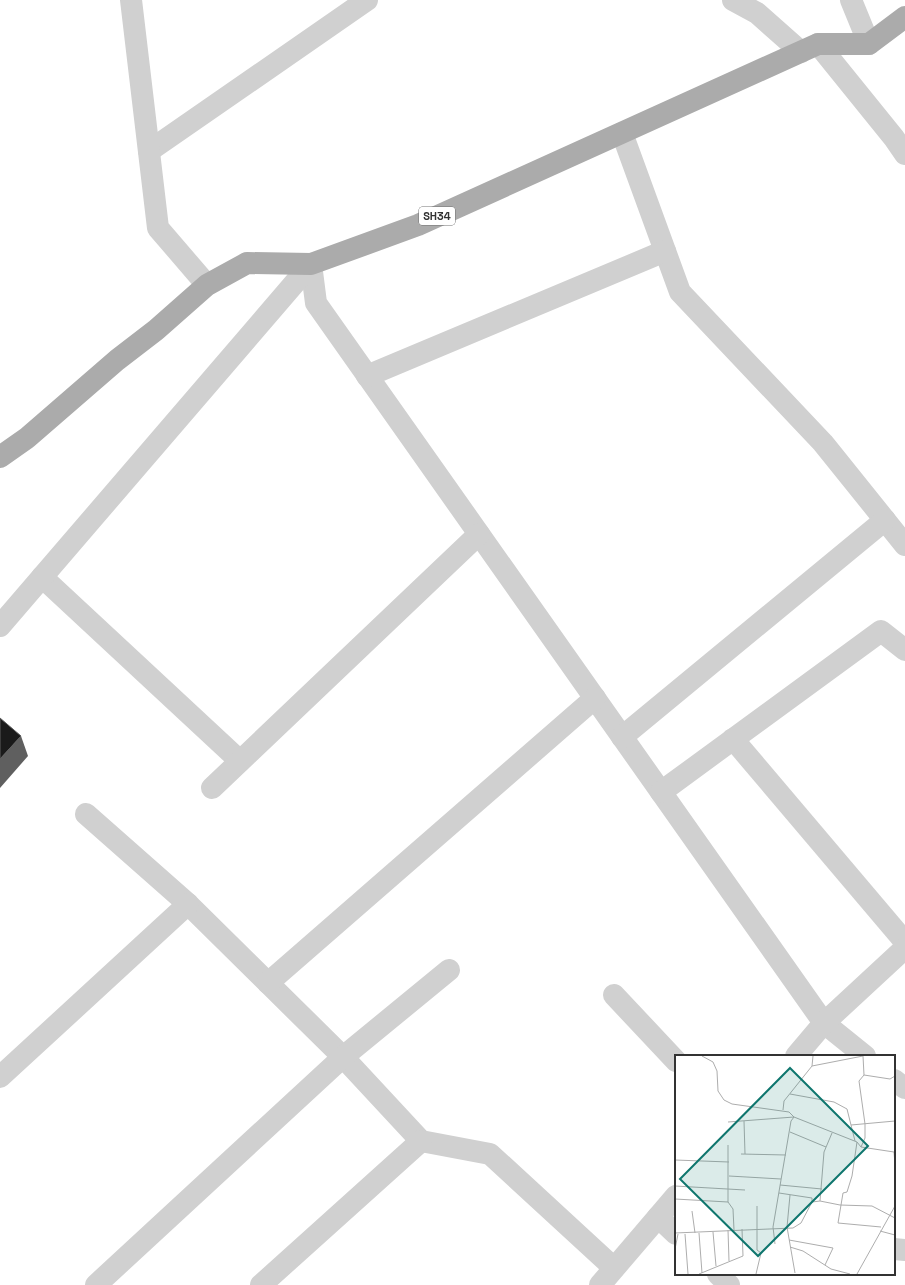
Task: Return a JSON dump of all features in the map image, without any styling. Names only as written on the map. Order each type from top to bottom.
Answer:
[{"type":"main road","points":[[869,44],[905,17]]},
{"type":"main road","name":"SH34","points":[[0,457],[27,438],[117,360],[156,330],[207,285],[246,263],[311,264],[418,225],[809,48],[869,44]]},
{"type":"street","points":[[131,0],[158,228],[207,285]]},
{"type":"street","points":[[149,151],[367,0]]},
{"type":"street","points":[[733,0],[757,13],[809,48],[894,138],[905,154]]},
{"type":"street","points":[[852,0],[869,44]]},
{"type":"street","points":[[622,133],[680,292],[823,443],[905,545]]},
{"type":"street","points":[[367,376],[665,251]]},
{"type":"street","points":[[311,264],[316,304],[824,1023],[864,1055]]},
{"type":"street","points":[[0,626],[311,264]]},
{"type":"street","points":[[622,737],[885,520]]},
{"type":"street","points":[[212,788],[479,534]]},
{"type":"street","points":[[42,578],[240,761]]},
{"type":"street","points":[[661,792],[880,631],[905,650]]},
{"type":"street","points":[[268,983],[595,698]]},
{"type":"street","points":[[733,739],[905,942]]},
{"type":"street","points":[[86,814],[188,904],[343,1058],[421,1141],[490,1154],[614,1268]]},
{"type":"street","points":[[0,1077],[188,904]]},
{"type":"street","points":[[797,1055],[824,1023],[905,948]]},
{"type":"street","points":[[96,1285],[343,1058],[449,970]]},
{"type":"street","points":[[614,995],[675,1060]]},
{"type":"street","points":[[895,1081],[905,1088]]},
{"type":"street","points":[[261,1285],[421,1141]]},
{"type":"street","points":[[600,1285],[675,1197]]},
{"type":"street","points":[[658,1217],[675,1233]]},
{"type":"street","points":[[895,1249],[905,1250]]},
{"type":"street","points":[[719,1275],[729,1285]]},
{"type":"building","points":[[0,718],[21,736],[0,759]]}]
